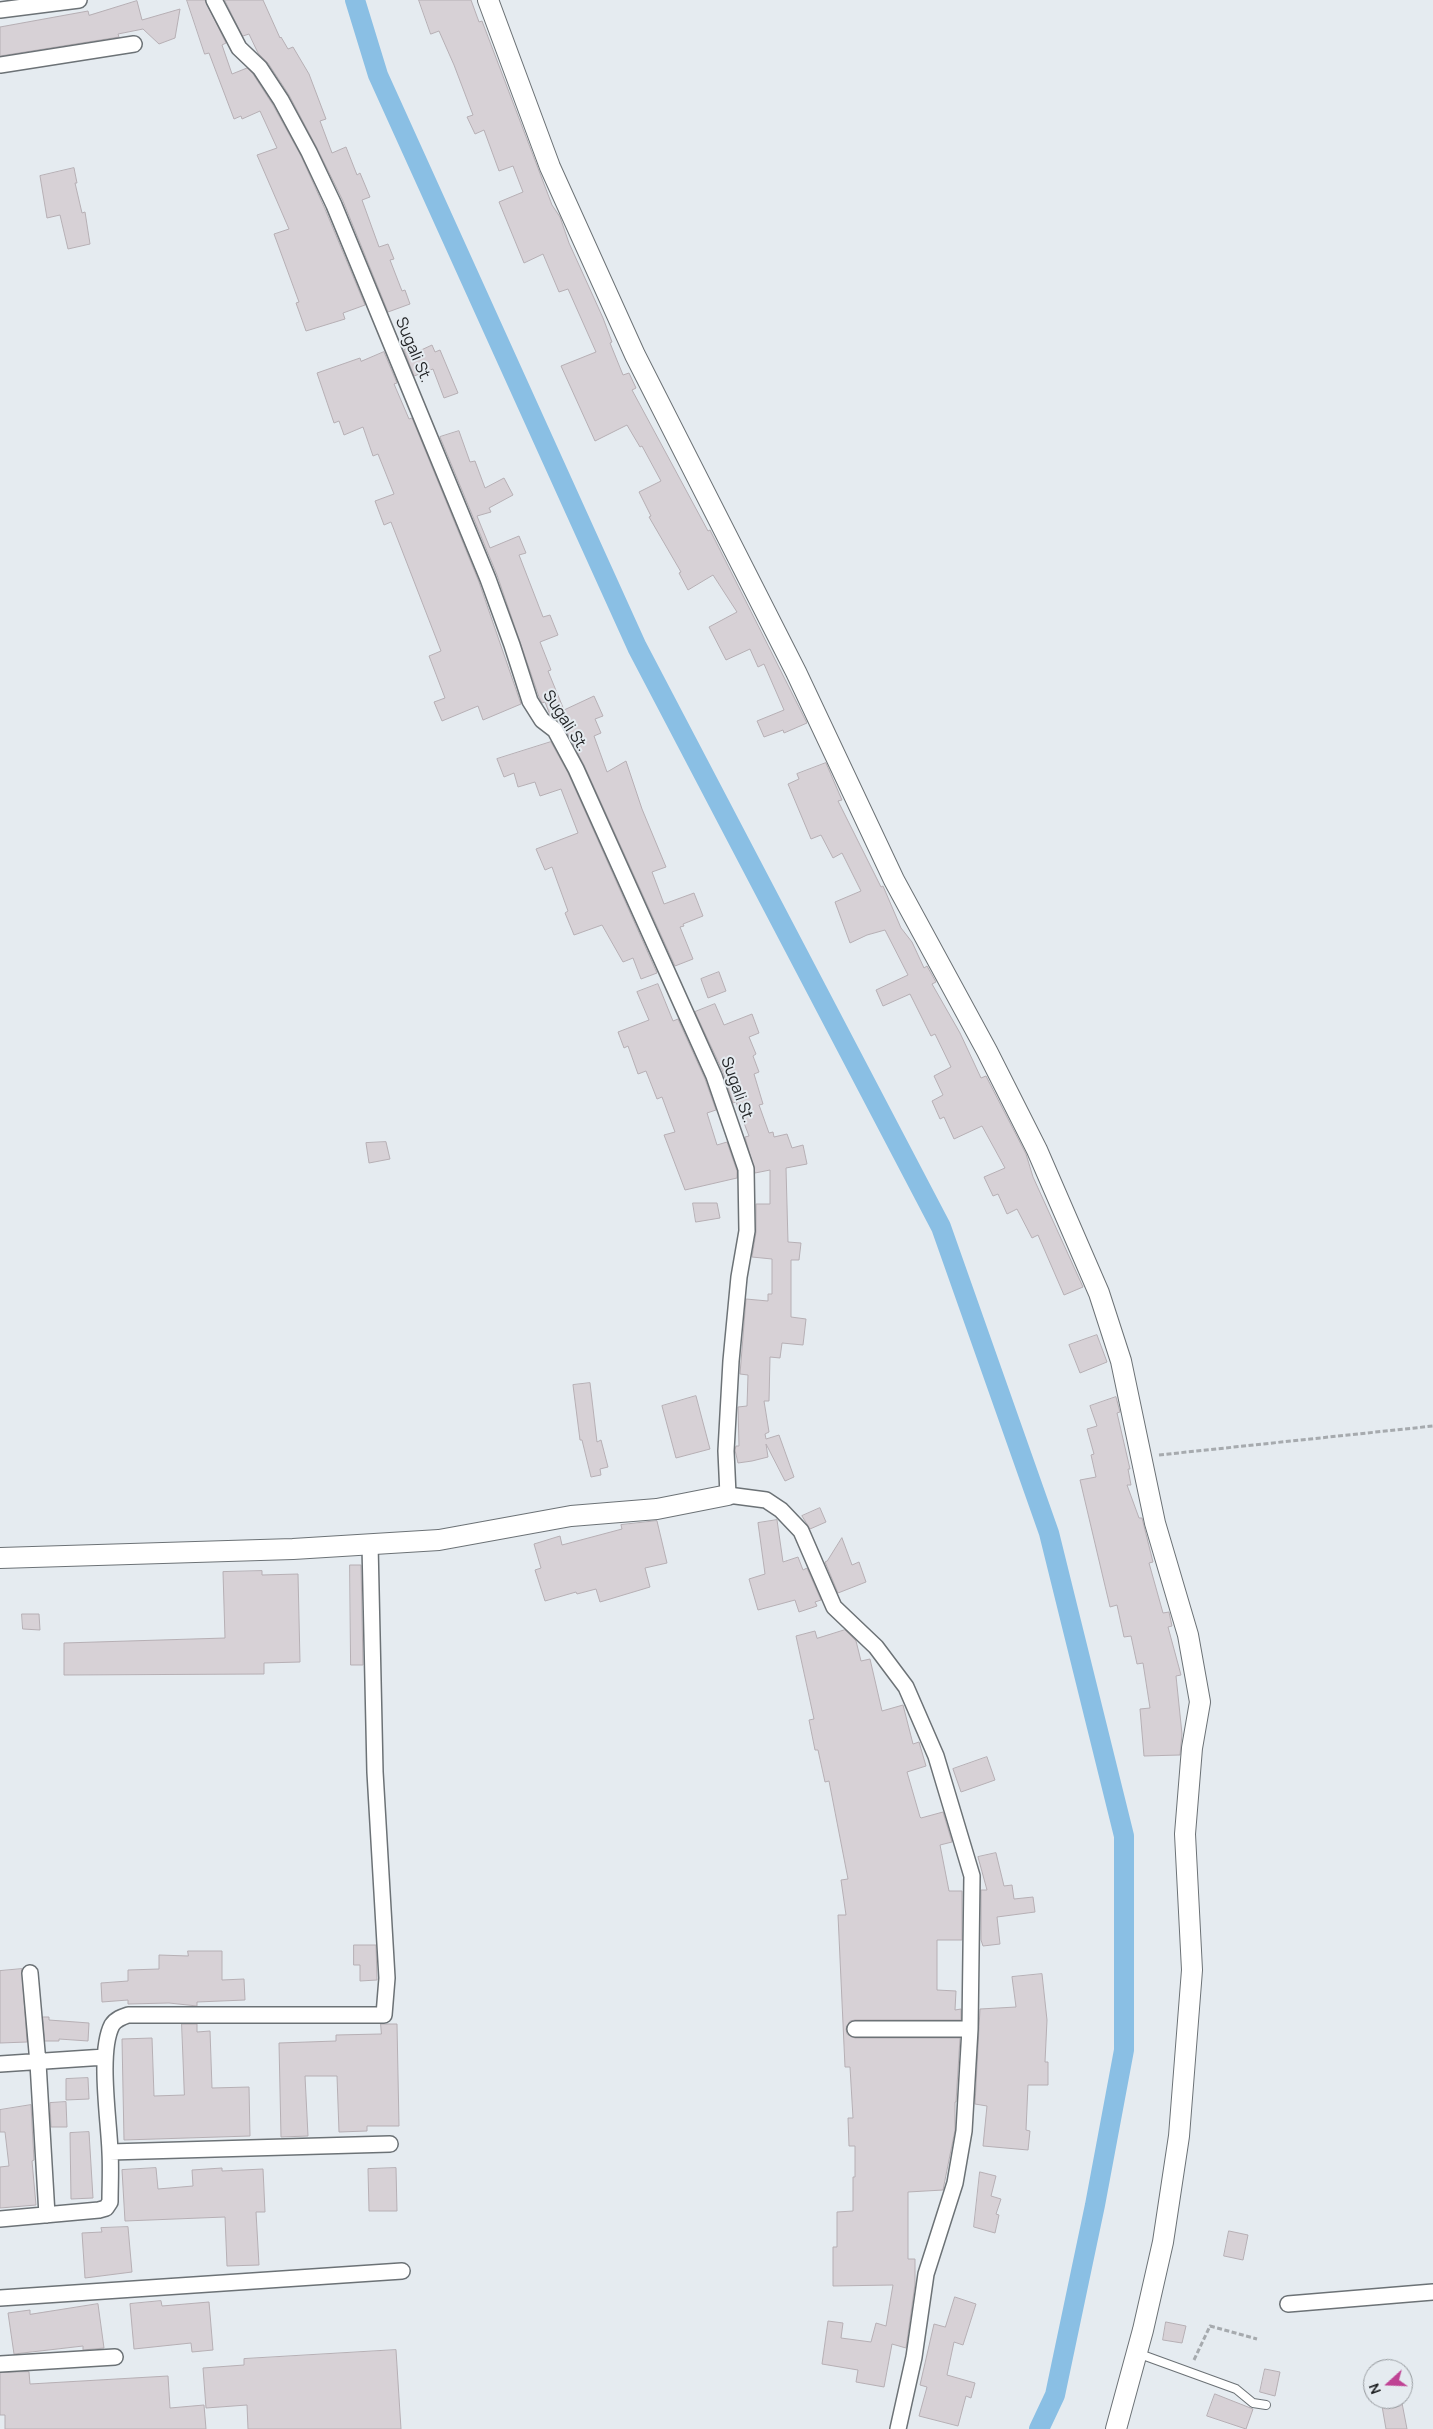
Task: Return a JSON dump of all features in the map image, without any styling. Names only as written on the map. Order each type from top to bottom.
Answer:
[{"type":"street","points":[[0,10],[79,0]]},
{"type":"street","name":"Sugali St.","points":[[214,0],[239,48],[260,68],[281,100],[334,205],[488,579],[530,701],[542,720],[555,730],[576,769],[714,1076],[737,1141],[746,1169],[747,1231],[738,1277],[731,1361],[726,1450],[728,1495]]},
{"type":"street","points":[[488,0],[550,167],[635,354],[796,672],[894,880],[987,1051],[1065,1210],[1099,1293],[1121,1362],[1155,1523],[1188,1635],[1200,1702],[1192,1748],[1185,1834],[1192,1970],[1180,2136],[1163,2242],[1116,2429]]},
{"type":"street","points":[[0,65],[134,44]]},
{"type":"street","points":[[0,1558],[293,1549],[440,1540],[571,1516],[657,1510],[728,1495],[766,1500],[788,1517],[801,1531],[834,1608],[876,1647],[906,1686],[936,1756],[972,1876],[970,2029],[964,2131],[955,2184],[926,2274],[914,2356],[898,2429]]},
{"type":"street","points":[[0,2219],[106,2208],[110,2202],[110,2152],[105,2057],[107,2041],[113,2023],[128,2015],[384,2015],[387,1978],[375,1772],[370,1544]]},
{"type":"street","points":[[30,1973],[38,2062],[47,2215]]},
{"type":"street","points":[[855,2029],[970,2029]]},
{"type":"street","points":[[0,2064],[105,2057]]},
{"type":"street","points":[[110,2152],[390,2144]]},
{"type":"street","points":[[0,2298],[402,2271]]},
{"type":"street","points":[[1288,2304],[1433,2292]]},
{"type":"street","points":[[0,2364],[115,2357]]},
{"type":"lane","points":[[1136,2353],[1158,2359],[1236,2389],[1253,2403],[1266,2405]]},
{"type":"path","points":[[1141,1457],[1433,1426]]},
{"type":"path","points":[[1188,2372],[1210,2326],[1257,2339]]},
{"type":"building","points":[[187,0],[205,0],[226,43],[222,45],[232,74],[247,68],[253,74],[273,105],[301,156],[365,305],[343,313],[345,319],[306,331],[296,303],[299,302],[274,234],[289,229],[257,155],[277,148],[260,111],[242,119],[241,116],[234,119],[209,53],[205,54]]},
{"type":"building","points":[[225,0],[263,0],[280,38],[288,49],[293,47],[309,74],[326,119],[320,121],[332,153],[346,147],[357,175],[360,173],[370,197],[362,200],[379,247],[388,244],[394,259],[390,260],[402,291],[405,290],[410,304],[388,312],[343,201],[317,148],[289,95],[268,63],[258,53],[249,34],[243,36]]},
{"type":"building","points":[[419,0],[471,0],[479,22],[482,21],[552,205],[560,217],[569,243],[603,318],[612,342],[610,343],[623,375],[629,373],[636,388],[632,390],[708,531],[710,530],[807,723],[784,733],[783,730],[764,737],[757,721],[784,710],[764,664],[758,667],[750,649],[726,660],[709,627],[737,612],[713,575],[688,590],[679,573],[681,572],[649,517],[651,516],[639,492],[661,481],[642,446],[640,447],[627,425],[595,441],[561,366],[596,352],[568,289],[559,292],[543,254],[524,263],[499,202],[523,192],[513,166],[499,171],[484,130],[475,134],[467,117],[473,115],[454,65],[439,31],[431,34]]},
{"type":"building","points":[[137,1],[142,20],[180,9],[175,38],[159,44],[143,29],[118,34],[119,37],[0,56],[0,27],[88,11],[89,15]]},
{"type":"building","points":[[74,168],[77,183],[75,183],[82,213],[85,212],[90,244],[68,249],[60,215],[47,218],[40,176]]},
{"type":"building","points":[[416,345],[419,351],[432,345],[435,352],[440,350],[458,393],[444,398],[433,369],[414,376],[404,350]]},
{"type":"building","points":[[384,352],[397,383],[394,384],[409,419],[412,418],[479,582],[521,704],[483,720],[478,706],[442,721],[434,702],[445,698],[429,656],[441,651],[391,522],[384,525],[375,501],[394,494],[378,454],[373,456],[363,427],[344,435],[339,421],[334,423],[317,373],[360,358],[361,361]]},
{"type":"building","points":[[459,431],[470,462],[475,461],[485,488],[504,478],[513,495],[489,508],[491,512],[477,516],[490,548],[519,536],[526,553],[519,555],[543,617],[550,615],[558,635],[540,642],[551,670],[548,671],[564,710],[594,696],[603,716],[595,719],[601,733],[594,736],[607,772],[626,761],[642,809],[666,867],[652,872],[664,904],[694,893],[703,916],[680,927],[693,959],[675,966],[584,765],[563,725],[550,715],[545,702],[542,703],[539,697],[497,575],[440,437]]},
{"type":"building","points":[[551,742],[568,773],[657,973],[641,979],[633,958],[623,962],[602,925],[574,935],[565,913],[568,911],[552,867],[545,870],[536,849],[578,833],[561,789],[540,796],[535,782],[518,787],[514,773],[504,777],[497,759]]},
{"type":"building","points":[[826,763],[842,800],[838,801],[881,887],[883,886],[901,928],[912,942],[924,968],[927,966],[936,982],[932,984],[960,1033],[981,1078],[986,1076],[1026,1154],[1033,1177],[1083,1287],[1064,1295],[1038,1235],[1032,1238],[1017,1209],[1007,1214],[998,1194],[993,1196],[984,1177],[1005,1168],[982,1126],[954,1139],[944,1117],[940,1119],[932,1101],[943,1095],[934,1076],[951,1067],[935,1034],[931,1036],[910,994],[883,1006],[876,990],[908,975],[885,930],[867,935],[850,943],[835,902],[861,891],[842,853],[833,858],[821,835],[811,839],[788,784],[799,779],[797,774]]},
{"type":"building","points":[[719,972],[726,991],[708,998],[701,979]]},
{"type":"building","points":[[658,984],[673,1021],[678,1019],[705,1079],[716,1110],[707,1113],[717,1145],[727,1142],[737,1171],[737,1178],[685,1190],[664,1135],[675,1132],[662,1097],[657,1099],[646,1071],[638,1074],[628,1046],[624,1048],[618,1032],[649,1020],[637,992]]},
{"type":"building","points":[[715,1004],[724,1025],[752,1014],[759,1033],[749,1037],[756,1054],[753,1056],[759,1072],[754,1074],[763,1104],[759,1105],[769,1133],[773,1132],[774,1137],[787,1134],[792,1148],[803,1145],[807,1164],[786,1168],[788,1242],[801,1243],[799,1260],[791,1260],[791,1317],[806,1319],[803,1345],[782,1343],[780,1358],[770,1357],[769,1401],[764,1401],[769,1432],[765,1434],[766,1439],[779,1435],[794,1477],[785,1481],[766,1444],[768,1457],[752,1461],[738,1463],[735,1450],[736,1446],[739,1446],[738,1407],[747,1406],[748,1375],[740,1374],[746,1299],[768,1301],[768,1294],[772,1294],[772,1259],[752,1257],[756,1232],[756,1204],[770,1204],[770,1170],[755,1173],[745,1137],[749,1136],[736,1102],[733,1103],[723,1072],[695,1012]]},
{"type":"building","points":[[386,1142],[390,1159],[369,1163],[366,1143]]},
{"type":"building","points":[[693,1203],[717,1203],[720,1218],[696,1222]]},
{"type":"building","points":[[1097,1335],[1107,1362],[1080,1373],[1069,1345]]},
{"type":"building","points":[[590,1383],[597,1442],[601,1440],[608,1467],[600,1469],[601,1475],[591,1477],[582,1440],[580,1440],[573,1385]]},
{"type":"building","points":[[696,1396],[710,1449],[676,1458],[662,1406]]},
{"type":"building","points":[[1116,1397],[1120,1412],[1117,1413],[1130,1469],[1128,1469],[1131,1485],[1127,1485],[1139,1518],[1142,1518],[1153,1562],[1149,1563],[1163,1613],[1169,1612],[1172,1626],[1168,1627],[1181,1675],[1176,1676],[1182,1734],[1180,1755],[1144,1756],[1140,1709],[1150,1708],[1143,1663],[1137,1664],[1131,1636],[1124,1637],[1117,1605],[1110,1607],[1080,1480],[1096,1477],[1091,1455],[1094,1454],[1087,1429],[1097,1426],[1090,1406]]},
{"type":"building","points":[[820,1508],[826,1522],[810,1529],[802,1516]]},
{"type":"building","points":[[777,1520],[783,1562],[798,1557],[803,1570],[807,1568],[821,1600],[815,1602],[817,1606],[799,1612],[795,1600],[758,1610],[749,1579],[765,1574],[758,1523]]},
{"type":"building","points":[[657,1521],[667,1563],[645,1568],[650,1587],[600,1602],[596,1589],[577,1594],[576,1592],[545,1601],[535,1570],[541,1568],[534,1544],[560,1536],[562,1545],[622,1529],[621,1525]]},
{"type":"building","points":[[842,1538],[852,1565],[859,1562],[866,1582],[838,1593],[825,1562]]},
{"type":"building","points":[[350,1565],[361,1565],[363,1665],[351,1665]]},
{"type":"building","points":[[262,1571],[262,1575],[298,1574],[300,1662],[264,1663],[264,1674],[64,1675],[64,1643],[225,1638],[223,1572]]},
{"type":"building","points":[[22,1614],[39,1614],[40,1630],[23,1629]]},
{"type":"building","points":[[845,1630],[856,1641],[861,1661],[870,1659],[882,1711],[903,1705],[913,1744],[919,1742],[926,1766],[907,1772],[920,1817],[943,1812],[952,1842],[940,1845],[949,1891],[962,1891],[962,1940],[937,1940],[937,1990],[956,1991],[955,2010],[961,2009],[961,2020],[855,2020],[850,2021],[846,2029],[847,2034],[855,2038],[960,2038],[955,2102],[955,2130],[943,2190],[908,2192],[908,2259],[915,2259],[915,2284],[906,2348],[892,2344],[884,2387],[856,2382],[858,2370],[822,2364],[828,2321],[843,2323],[841,2338],[871,2342],[876,2323],[886,2326],[893,2285],[833,2286],[833,2247],[837,2247],[837,2212],[853,2211],[853,2177],[855,2177],[855,2146],[849,2146],[848,2118],[853,2118],[850,2067],[845,2067],[838,1915],[846,1915],[841,1880],[848,1879],[829,1781],[825,1782],[818,1750],[815,1750],[809,1720],[814,1719],[796,1636],[815,1631],[817,1638]]},
{"type":"building","points":[[987,1757],[995,1780],[961,1792],[953,1769]]},
{"type":"building","points":[[996,1853],[1004,1886],[1012,1885],[1014,1899],[1033,1897],[1035,1912],[997,1917],[1000,1944],[983,1946],[981,1940],[981,1890],[987,1890],[978,1857]]},
{"type":"building","points":[[354,1945],[376,1945],[377,1980],[360,1981],[360,1965],[354,1965]]},
{"type":"building","points":[[188,1951],[222,1951],[222,1980],[244,1979],[245,2000],[197,2002],[197,2006],[169,2003],[128,2004],[128,2000],[102,2002],[101,1983],[128,1981],[128,1970],[159,1969],[159,1955],[188,1956]]},
{"type":"building","points":[[22,1969],[27,2042],[0,2043],[0,1971]]},
{"type":"building","points":[[1042,1974],[1047,2020],[1045,2062],[1048,2062],[1048,2085],[1028,2085],[1026,2130],[1030,2131],[1028,2150],[983,2146],[987,2106],[975,2104],[980,2009],[1016,2007],[1012,1977]]},
{"type":"building","points":[[43,2017],[49,2017],[49,2020],[89,2023],[88,2041],[59,2039],[59,2041],[45,2041]]},
{"type":"building","points":[[182,2024],[197,2024],[197,2032],[210,2031],[212,2088],[249,2087],[250,2136],[124,2140],[122,2039],[152,2038],[154,2096],[184,2095]]},
{"type":"building","points":[[381,2024],[397,2024],[399,2126],[367,2126],[367,2131],[339,2132],[337,2076],[305,2076],[308,2136],[281,2137],[279,2043],[336,2041],[336,2035],[381,2034]]},
{"type":"building","points":[[88,2078],[89,2099],[66,2100],[66,2079]]},
{"type":"building","points":[[66,2102],[67,2127],[51,2127],[50,2103]]},
{"type":"building","points":[[31,2105],[34,2160],[32,2161],[36,2205],[0,2208],[0,2167],[9,2166],[5,2132],[0,2132],[0,2110]]},
{"type":"building","points":[[89,2132],[93,2198],[71,2199],[70,2133]]},
{"type":"building","points":[[156,2168],[158,2189],[193,2186],[192,2170],[222,2168],[222,2171],[263,2169],[265,2212],[256,2212],[259,2265],[227,2266],[225,2217],[125,2221],[122,2170]]},
{"type":"building","points":[[396,2168],[397,2211],[369,2211],[368,2169]]},
{"type":"building","points":[[980,2172],[996,2176],[991,2196],[1001,2199],[996,2214],[999,2215],[995,2233],[974,2227]]},
{"type":"building","points":[[128,2227],[132,2272],[85,2278],[82,2233],[102,2232],[101,2228]]},
{"type":"building","points":[[1229,2231],[1248,2235],[1243,2260],[1224,2256]]},
{"type":"building","points":[[955,2297],[976,2304],[963,2345],[954,2342],[947,2375],[975,2383],[971,2398],[966,2396],[958,2426],[919,2416],[927,2387],[920,2385],[934,2324],[945,2327]]},
{"type":"building","points":[[161,2301],[162,2306],[209,2302],[213,2350],[192,2352],[191,2343],[134,2349],[130,2304]]},
{"type":"building","points":[[98,2304],[104,2348],[83,2350],[83,2346],[14,2354],[8,2313],[30,2310],[30,2314]]},
{"type":"building","points":[[1166,2322],[1186,2326],[1182,2343],[1163,2340]]},
{"type":"building","points":[[396,2350],[401,2429],[248,2429],[247,2405],[206,2408],[203,2368],[244,2365],[244,2359]]},
{"type":"building","points":[[1265,2369],[1280,2372],[1275,2396],[1260,2392]]},
{"type":"building","points":[[29,2372],[30,2384],[168,2376],[170,2408],[204,2405],[206,2429],[5,2429],[5,2415],[0,2415],[0,2373]]},
{"type":"building","points":[[1215,2394],[1253,2409],[1246,2429],[1207,2416]]},
{"type":"building","points":[[1383,2409],[1403,2409],[1407,2429],[1386,2429]]},
{"type":"waterway","points":[[355,0],[378,75],[637,647],[941,1227],[1049,1533],[1124,1836],[1124,2050],[1095,2205],[1055,2395],[1039,2429]]}]
